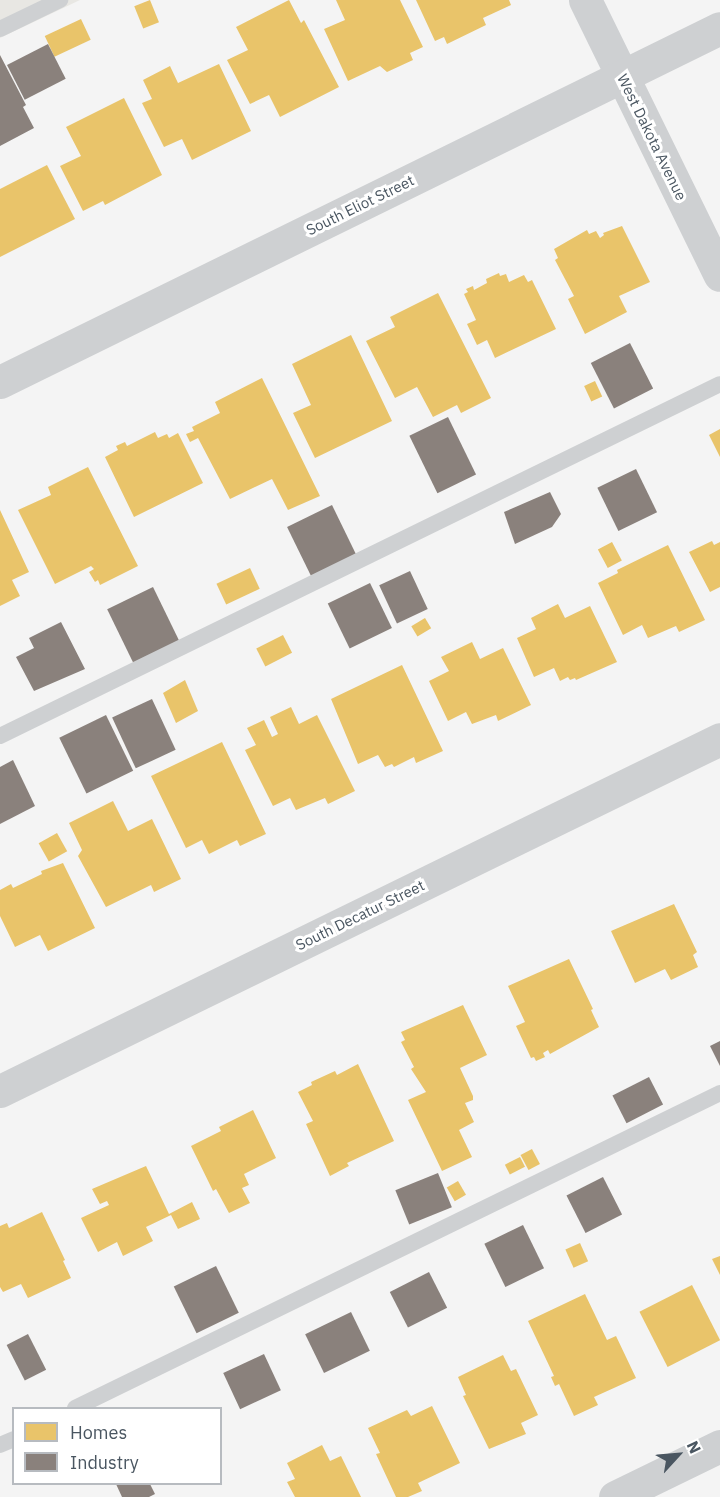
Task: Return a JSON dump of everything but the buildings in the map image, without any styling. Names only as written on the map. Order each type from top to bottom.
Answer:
[{"type":"street","name":"West Dakota Avenue","points":[[585,0],[720,275]]},
{"type":"street","name":"South Eliot Street","points":[[0,382],[720,28]]},
{"type":"street","name":"South Decatur Street","points":[[0,1091],[720,739]]},
{"type":"street","points":[[615,1497],[720,1446]]},
{"type":"lane","points":[[0,29],[60,0]]},
{"type":"lane","points":[[0,736],[720,384]]},
{"type":"lane","points":[[77,1407],[720,1093]]},
{"type":"shaded area","points":[[0,0],[80,0],[0,38]]}]
